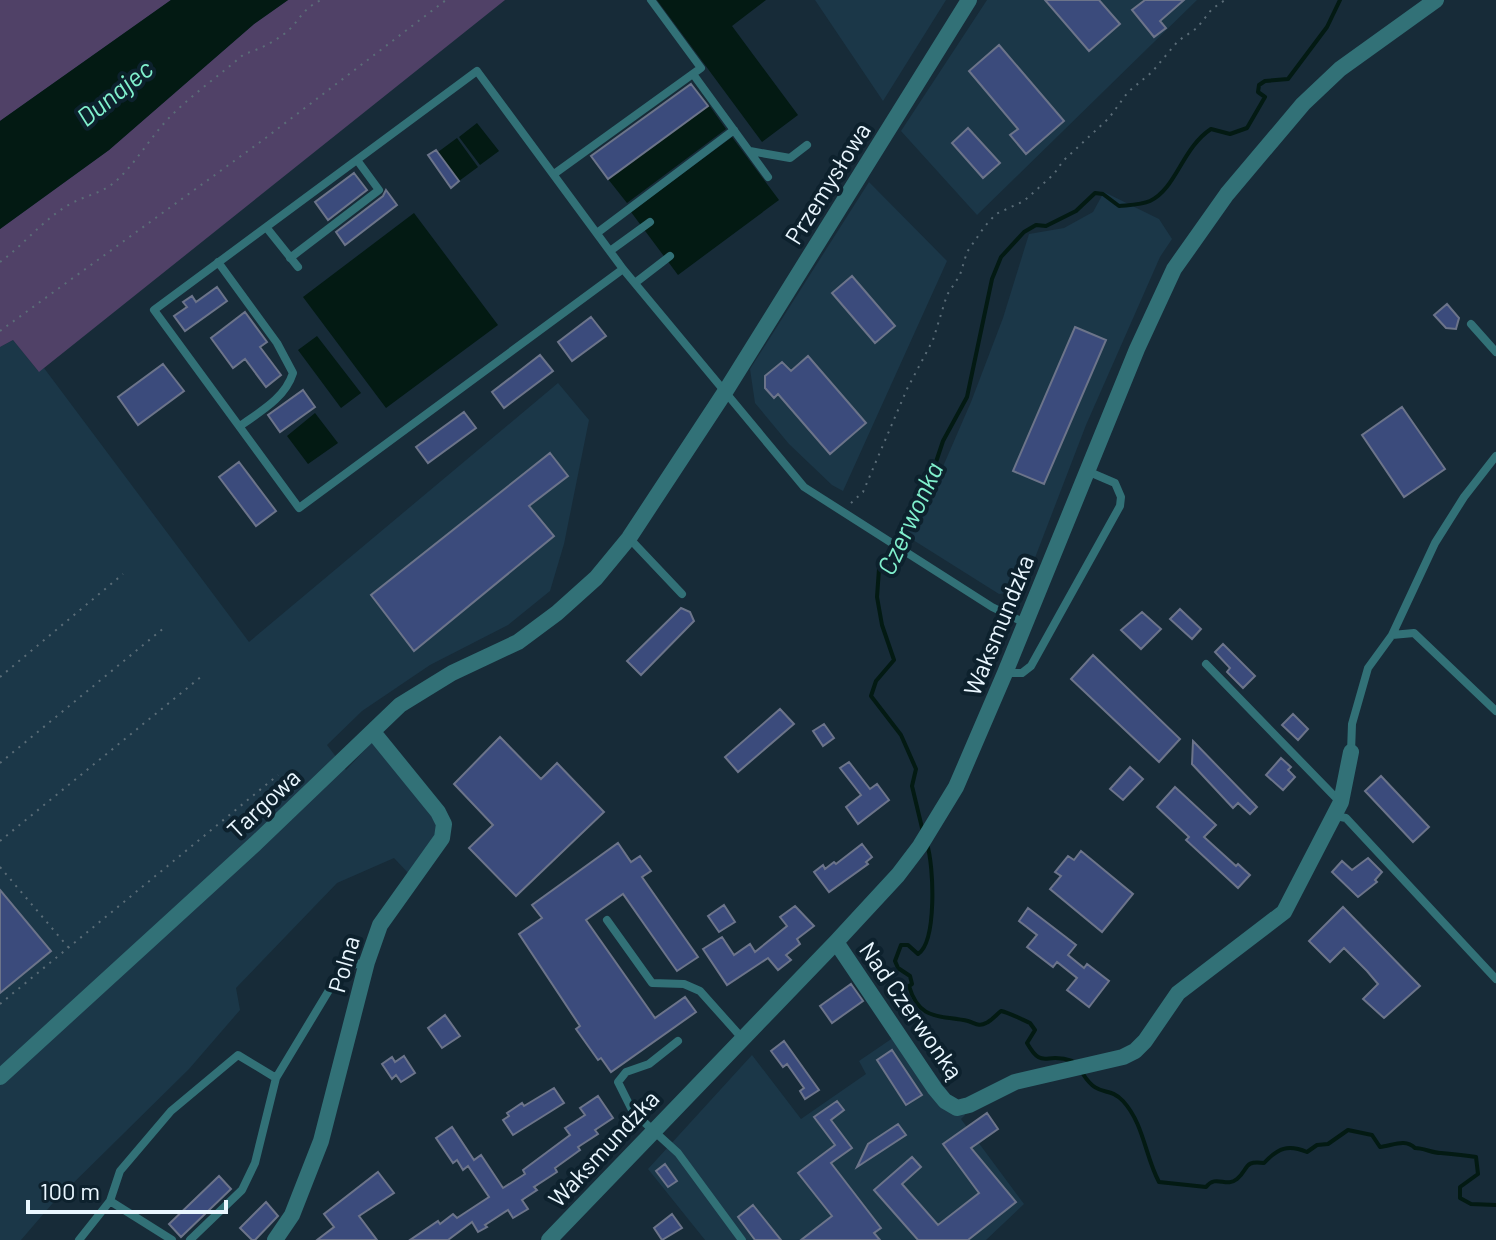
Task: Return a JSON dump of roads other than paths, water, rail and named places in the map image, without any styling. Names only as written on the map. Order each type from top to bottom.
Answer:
[{"type":"street","name":"Przemysłowa","points":[[725,392],[969,0]]},
{"type":"street","name":"Waksmundzka","points":[[549,1240],[836,942],[898,875],[920,846],[956,787],[1156,305],[1174,269],[1210,216],[1264,147],[1322,85],[1436,0]]},
{"type":"street","points":[[629,538],[725,392]]},
{"type":"street","name":"Targowa","points":[[0,1077],[255,844],[400,705],[452,673],[518,642],[580,594],[629,538]]},
{"type":"street","name":"Polna","points":[[275,1240],[292,1215],[321,1141],[367,962],[380,925],[442,838],[444,824],[421,790],[373,732]]},
{"type":"street","name":"Nad Czerwonką","points":[[836,942],[935,1089],[945,1101],[957,1108],[1015,1082],[1123,1057],[1145,1041],[1178,993],[1284,912],[1337,809],[1351,752]]},
{"type":"lane","points":[[554,174],[701,68],[651,0]]},
{"type":"lane","points":[[623,269],[299,508],[154,310],[477,71],[623,269],[804,487],[992,607],[1025,623]]},
{"type":"lane","points":[[693,74],[768,177]]},
{"type":"lane","points":[[597,233],[734,130]]},
{"type":"lane","points":[[749,151],[790,158],[807,145]]},
{"type":"lane","points":[[290,258],[379,190],[357,160]]},
{"type":"lane","points":[[610,251],[650,222]]},
{"type":"lane","points":[[266,227],[298,267]]},
{"type":"lane","points":[[635,283],[670,256]]},
{"type":"lane","points":[[218,262],[277,343],[293,373],[289,386],[281,396],[240,426]]},
{"type":"lane","points":[[1471,324],[1496,352]]},
{"type":"lane","points":[[1351,752],[1352,724],[1368,668],[1392,635],[1435,543],[1464,497],[1496,456]]},
{"type":"lane","points":[[1005,673],[1022,673],[1031,666],[1120,506],[1121,497],[1115,483],[1087,471]]},
{"type":"lane","points":[[629,538],[682,594]]},
{"type":"lane","points":[[1392,635],[1414,633],[1496,711]]},
{"type":"lane","points":[[1206,664],[1313,771],[1337,809],[1496,979]]},
{"type":"lane","points":[[607,920],[652,983],[684,984],[700,991],[742,1038]]},
{"type":"lane","points":[[190,1240],[242,1190],[255,1163],[276,1078],[343,967],[367,962]]},
{"type":"lane","points":[[678,1041],[649,1064],[626,1072],[618,1082],[633,1112],[678,1153],[742,1240]]},
{"type":"lane","points":[[79,1240],[110,1201],[120,1171],[171,1111],[238,1055],[276,1078]]},
{"type":"lane","points":[[110,1201],[172,1240]]},
{"type":"water","name":"Dunajec","points":[[171,0],[288,0],[254,24],[109,150],[0,229],[0,121]]},
{"type":"water","points":[[657,0],[766,0],[732,26],[798,115],[762,142]]},
{"type":"water","points":[[709,105],[726,129],[627,203],[608,179]]},
{"type":"water","points":[[477,123],[499,151],[480,165],[459,137]]},
{"type":"water","points":[[732,137],[779,200],[678,275],[631,212]]},
{"type":"water","points":[[457,138],[478,167],[459,181],[438,152]]},
{"type":"water","points":[[414,213],[498,325],[386,408],[303,297]]},
{"type":"water","points":[[317,336],[361,393],[341,408],[298,350]]},
{"type":"water","points":[[315,413],[338,443],[308,464],[287,436]]},
{"type":"waterway","name":"Czerwonka","points":[[923,832],[912,786],[916,769],[901,735],[871,696],[876,681],[894,660],[882,625],[877,597],[879,569],[929,483],[943,441],[967,397],[992,279],[1001,257],[1024,232],[1036,225],[1046,226],[1076,211],[1095,193],[1103,194],[1119,206],[1150,201],[1159,195],[1193,147],[1211,129],[1230,134],[1247,128],[1265,97],[1258,92],[1259,85],[1265,81],[1288,79],[1327,27],[1340,0]]},
{"type":"waterway","name":"Czerwonka","points":[[927,844],[932,885],[928,935],[918,954],[908,945],[901,945],[895,961],[898,968],[910,976],[912,984],[909,986],[918,1005],[940,1017],[979,1025],[1001,1011],[1008,1013],[1030,1023],[1035,1030],[1027,1043],[1037,1056],[1072,1061]]},
{"type":"waterway","name":"Czerwonka","points":[[1083,1074],[1094,1087],[1118,1096],[1130,1110],[1159,1182],[1206,1187],[1214,1182],[1233,1181],[1249,1164],[1264,1163],[1274,1154],[1289,1148],[1307,1152],[1317,1145],[1328,1144],[1348,1130],[1372,1135],[1380,1147],[1403,1143],[1434,1152],[1476,1157],[1478,1174],[1460,1187],[1460,1198],[1471,1204],[1496,1205]]}]
